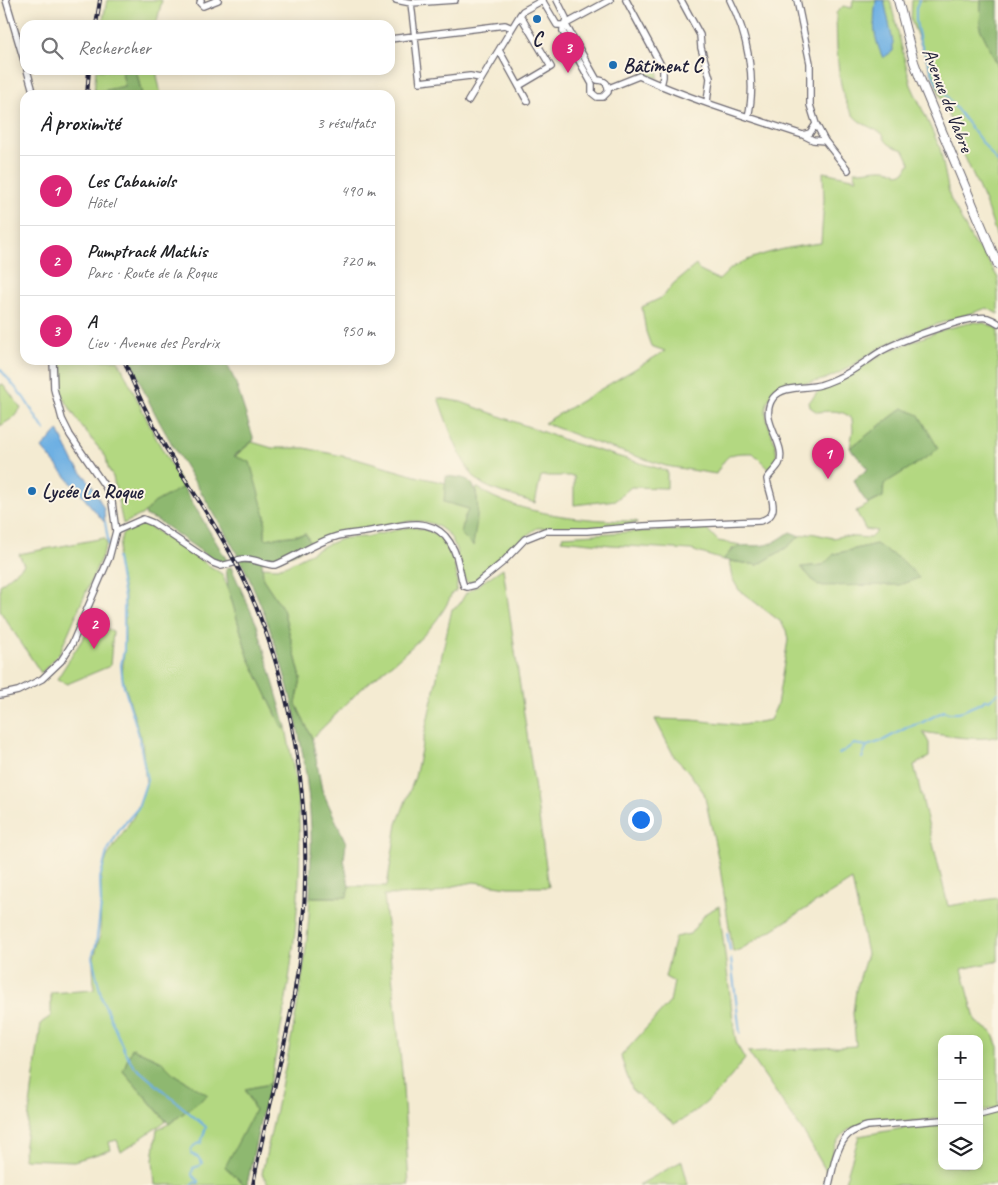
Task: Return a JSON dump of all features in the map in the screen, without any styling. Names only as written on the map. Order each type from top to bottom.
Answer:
[{"type":"main road","name":"Avenue de Vabre","points":[[898,0],[914,62],[921,81],[998,265]]},
{"type":"street","points":[[6,0],[20,47]]},
{"type":"street","points":[[201,0],[200,3],[203,6],[218,0]]},
{"type":"street","points":[[396,0],[411,3],[455,0]]},
{"type":"street","points":[[468,101],[480,78],[523,11],[542,0],[557,25],[564,24],[610,0]]},
{"type":"street","points":[[557,0],[566,18],[563,32],[592,84],[592,93],[595,96],[600,98],[606,95],[609,88],[639,76],[661,86],[813,140],[825,141]]},
{"type":"street","points":[[626,0],[662,69],[661,86]]},
{"type":"street","points":[[681,0],[700,34],[701,48],[710,78],[707,102]]},
{"type":"street","points":[[730,0],[740,18],[741,31],[749,54],[752,83],[748,117]]},
{"type":"street","points":[[797,0],[810,63],[810,105],[816,124],[825,141],[848,170]]},
{"type":"street","points":[[411,3],[420,82],[470,76],[480,78]]},
{"type":"street","points":[[519,86],[551,68],[520,15]]},
{"type":"street","points":[[395,38],[505,24],[512,28]]},
{"type":"street","points":[[564,24],[597,80],[604,81],[609,88]]},
{"type":"street","points":[[499,50],[527,101]]},
{"type":"street","points":[[28,75],[33,90]]},
{"type":"street","points":[[803,135],[810,133],[816,124]]},
{"type":"street","points":[[116,531],[143,519],[153,523],[213,563],[221,566],[245,558],[266,565],[275,565],[337,536],[407,523],[421,524],[434,528],[451,544],[459,566],[462,582],[467,587],[475,585],[498,567],[526,539],[545,531],[587,532],[644,526],[760,521],[768,519],[772,515],[773,504],[767,479],[779,463],[780,451],[768,419],[773,398],[786,390],[819,385],[839,378],[884,350],[914,336],[974,318],[988,318],[998,323]]},
{"type":"street","points":[[0,695],[18,690],[42,679],[61,661],[72,644],[109,558],[116,531],[114,508],[106,488],[70,435],[62,419],[54,389],[53,365]]},
{"type":"street","points":[[983,1114],[998,1110]]},
{"type":"street","points":[[830,1185],[833,1168],[843,1142],[849,1134],[867,1126],[938,1120]]},
{"type":"green space","points":[[107,0],[162,0],[157,20],[103,20]]},
{"type":"green space","points":[[853,0],[890,0],[911,85],[940,148],[950,198],[974,244],[983,252],[998,278],[998,314],[987,308],[934,325],[884,346],[833,376],[819,381],[789,386],[776,391],[771,396],[767,405],[766,415],[775,443],[776,453],[775,461],[770,470],[753,453],[739,453],[730,456],[723,462],[716,474],[666,466],[599,444],[544,423],[665,351],[651,346],[646,332],[642,307],[663,297],[673,284],[696,265],[700,271],[719,280],[733,267],[764,254],[821,243],[824,200],[823,172],[857,179],[854,171],[888,169],[898,174],[905,172],[910,163],[904,150],[890,145],[883,134],[859,121],[851,112],[845,100],[837,55],[836,13],[843,6],[852,8]]},
{"type":"green space","points":[[912,0],[981,0],[980,28],[998,66],[998,240],[985,202],[964,155],[911,20]]},
{"type":"green space","points":[[981,0],[998,0],[998,66],[980,28]]},
{"type":"green space","points":[[653,60],[658,69],[658,78],[641,73]]},
{"type":"green space","points":[[96,75],[123,75],[126,87],[94,90]]},
{"type":"green space","points":[[122,75],[137,75],[141,90],[106,90],[125,86]]},
{"type":"green space","points":[[137,75],[157,75],[160,90],[141,90]]},
{"type":"green space","points":[[974,322],[998,328],[998,736],[971,738],[923,732],[929,743],[929,757],[914,765],[948,906],[998,898],[998,961],[962,969],[976,1022],[992,1032],[998,1047],[998,1107],[983,1111],[983,1035],[938,1035],[938,1118],[871,1122],[851,1128],[843,1134],[834,1146],[829,1170],[826,1171],[806,1136],[748,1052],[856,1046],[853,1013],[856,990],[867,954],[852,880],[738,951],[733,952],[719,862],[704,793],[688,771],[675,758],[655,719],[692,720],[742,725],[770,720],[777,705],[788,640],[786,630],[781,622],[739,590],[732,578],[729,561],[758,565],[786,548],[800,536],[811,533],[833,538],[842,536],[870,538],[877,531],[865,529],[856,511],[883,497],[883,484],[932,454],[938,448],[903,408],[850,448],[853,430],[852,419],[840,412],[817,412],[810,407],[809,402],[823,386],[835,383],[886,352],[945,329]],"holes":[[[876,544],[818,586],[801,567],[823,565],[834,554]]]},
{"type":"green space","points":[[60,365],[120,365],[156,438],[183,487],[154,503],[145,513],[123,524],[113,477],[108,468],[106,457],[82,427],[61,394],[59,383]]},
{"type":"green space","points":[[133,365],[227,365],[235,381],[254,440],[234,456],[250,462],[265,516],[265,539],[306,534],[311,545],[275,560],[262,560],[263,579],[283,609],[301,678],[296,704],[312,738],[322,790],[346,843],[344,860],[349,886],[347,897],[310,897],[311,837],[304,759],[288,686],[277,650],[265,615],[236,552],[166,434]]},
{"type":"green space","points":[[3,384],[21,408],[13,418],[0,426],[0,385]]},
{"type":"green space","points":[[438,398],[461,402],[573,443],[667,471],[667,488],[631,487],[616,500],[574,505],[574,476],[541,476],[535,503],[496,490],[484,485],[469,470],[456,446]]},
{"type":"green space","points":[[903,408],[919,415],[938,448],[932,454],[884,484],[883,497],[868,504],[854,480],[868,469],[850,448]]},
{"type":"green space","points":[[252,442],[272,448],[305,448],[356,459],[446,483],[444,502],[469,509],[464,518],[478,510],[476,489],[478,488],[512,505],[554,515],[597,520],[636,521],[637,523],[605,528],[537,528],[523,538],[479,579],[468,583],[464,579],[452,539],[440,528],[423,522],[405,522],[340,532],[311,545],[306,534],[265,539],[265,516],[234,457]]},
{"type":"green space","points":[[446,476],[464,479],[469,481],[474,487],[477,503],[477,522],[473,546],[461,534],[464,518],[469,509],[444,502]]},
{"type":"green space","points":[[183,487],[228,562],[212,559],[157,520],[146,516],[145,513],[154,503]]},
{"type":"green space","points":[[144,523],[222,574],[248,656],[283,729],[286,727],[296,783],[300,851],[299,885],[293,952],[283,1018],[270,1084],[245,1089],[255,1110],[226,1167],[245,1185],[155,1185],[153,1160],[157,1129],[169,1124],[207,1095],[173,1073],[161,1061],[132,1048],[123,1071],[166,1121],[121,1152],[117,1140],[109,1142],[111,1150],[74,1161],[23,1159],[41,1023],[51,1016],[51,993],[94,990],[93,961],[100,936],[101,874],[107,857],[134,816],[146,785],[142,742],[122,676],[125,639],[125,597],[117,559],[122,534]]},
{"type":"green space","points":[[409,527],[426,530],[439,536],[443,541],[451,555],[455,568],[456,591],[452,593],[445,608],[424,635],[358,692],[312,738],[296,704],[301,678],[283,609],[263,579],[262,567],[277,568],[287,565],[344,538],[366,537]]},
{"type":"green space","points":[[707,529],[718,541],[741,545],[732,549],[723,560],[691,550],[561,540],[563,536]]},
{"type":"green space","points":[[790,532],[800,536],[786,548],[758,565],[723,560],[729,553],[740,546],[769,544]]},
{"type":"green space","points":[[104,538],[107,544],[59,654],[41,673],[0,611],[0,585],[24,565],[19,554]]},
{"type":"green space","points":[[876,544],[904,562],[919,578],[899,585],[818,586],[801,567],[823,565],[834,554]]},
{"type":"green space","points":[[231,567],[257,625],[286,727],[283,729],[248,656],[228,588],[226,568]]},
{"type":"green space","points":[[503,568],[549,887],[508,887],[474,882],[454,886],[433,894],[384,895],[402,1072],[409,1185],[269,1185],[262,1174],[298,1002],[308,932],[310,897],[346,897],[349,886],[387,886],[397,824],[415,777],[452,609],[459,605],[466,593]]},
{"type":"green space","points":[[92,624],[113,631],[110,666],[67,684],[57,679]]},
{"type":"green space","points":[[719,906],[735,1036],[737,1045],[745,1059],[722,1087],[704,1104],[695,1112],[674,1124],[633,1091],[621,1056],[670,1002],[674,982],[665,977],[675,937],[690,934],[706,913]]},
{"type":"green space","points":[[132,1048],[161,1061],[173,1073],[208,1095],[169,1124],[123,1071]]},
{"type":"green space","points":[[270,1084],[247,1185],[245,1185],[225,1167],[255,1110],[245,1089]]},
{"type":"green space","points":[[998,1111],[998,1185],[844,1185],[859,1136],[938,1122],[938,1170],[983,1170],[983,1113]]},
{"type":"green space","points":[[682,1161],[688,1185],[639,1185]]},
{"type":"water","points":[[876,0],[884,0],[893,42],[893,51],[883,58],[877,43],[875,30]]},
{"type":"water","points":[[58,430],[74,463],[92,485],[104,509],[105,523],[42,448]]},
{"type":"waterway","points":[[919,0],[916,8],[916,22],[920,41],[936,82],[998,163]]},
{"type":"waterway","points":[[0,369],[24,398],[45,431]]},
{"type":"waterway","points":[[105,522],[109,546]]},
{"type":"waterway","points":[[117,558],[124,598],[124,650],[121,665],[123,683],[138,732],[147,780],[138,808],[120,829],[107,852],[100,878],[101,905],[96,945],[92,957],[102,999],[125,1052],[134,1066],[206,1127],[201,1143],[192,1148],[191,1154],[198,1157],[202,1163],[193,1168],[192,1175],[198,1183],[194,1182],[191,1185]]},
{"type":"waterway","points":[[839,754],[854,744],[867,746],[882,741],[944,711],[958,713],[984,700],[989,700],[998,693]]},
{"type":"waterway","points":[[862,758],[867,746]]},
{"type":"waterway","points":[[727,933],[730,951]]},
{"type":"waterway","points":[[731,959],[740,1033]]},
{"type":"railway","points":[[97,20],[100,0]]},
{"type":"railway","points":[[87,90],[89,75]]},
{"type":"railway","points":[[126,365],[157,433],[218,531],[247,586],[267,635],[283,686],[294,738],[302,790],[305,843],[305,896],[301,949],[289,1024],[253,1185]]},
{"type":"place","name":"C","points":[[537,19]]},
{"type":"place","name":"Bâtiment C","points":[[613,65]]},
{"type":"place","name":"A","points":[[568,73]]},
{"type":"place","name":"Les Cabaniols","points":[[828,479]]},
{"type":"place","name":"Lycée La Roque","points":[[32,491]]},
{"type":"place","name":"Pumptrack Mathis","points":[[94,649]]}]
